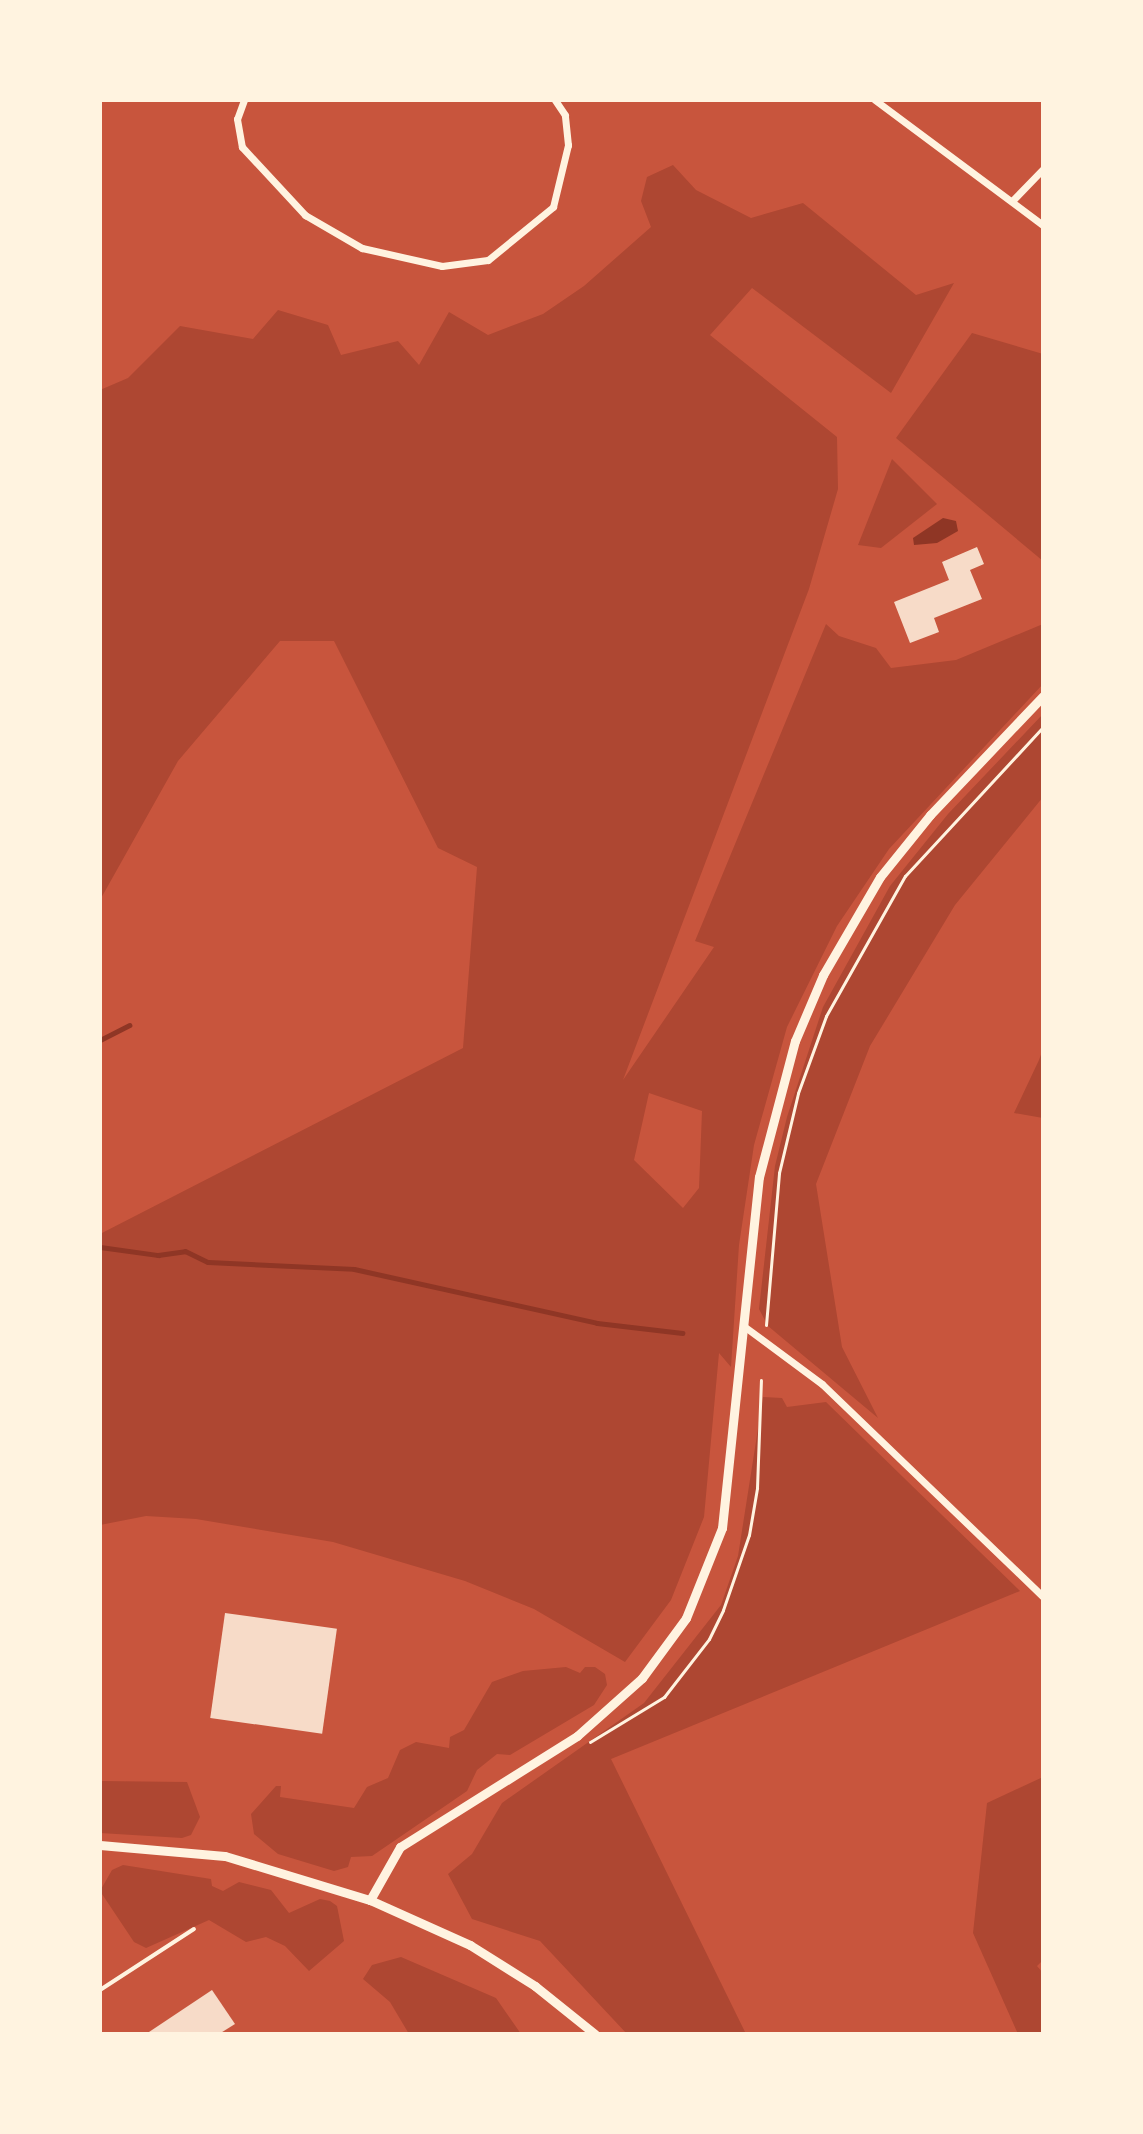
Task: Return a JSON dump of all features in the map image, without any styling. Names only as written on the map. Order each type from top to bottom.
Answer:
[{"type":"street","points":[[244,100],[237,119],[242,147],[305,215],[385,256],[454,266],[488,260],[553,207],[568,145],[565,115],[555,100]]},
{"type":"street","points":[[875,100],[1043,225]]},
{"type":"street","points":[[1012,201],[1043,169]]},
{"type":"street","points":[[370,1900],[400,1847],[577,1736],[642,1678],[686,1618],[722,1528],[745,1327],[754,1212],[773,1108],[823,975],[903,847],[1043,696]]},
{"type":"street","points":[[745,1327],[822,1384],[1043,1597]]},
{"type":"street","points":[[100,1845],[225,1856],[370,1900],[470,1945],[535,1986],[595,2034]]},
{"type":"lane","points":[[100,1990],[194,1929]]},
{"type":"path","points":[[766,1325],[779,1173],[798,1093],[826,1016],[905,876],[1043,727]]},
{"type":"path","points":[[585,1744],[664,1697],[709,1639],[723,1610],[749,1535],[757,1488],[761,1380]]},
{"type":"shaded area","points":[[673,165],[696,190],[751,218],[803,203],[916,295],[954,283],[891,393],[752,288],[710,335],[837,437],[838,489],[809,589],[623,1080],[714,947],[695,941],[826,624],[839,636],[876,648],[891,668],[956,660],[1043,624],[1043,684],[889,849],[837,926],[787,1027],[754,1145],[739,1245],[731,1367],[719,1353],[704,1517],[671,1600],[625,1662],[534,1609],[465,1581],[333,1542],[196,1519],[146,1516],[100,1525],[100,1234],[463,1048],[477,867],[438,848],[334,641],[280,641],[178,761],[100,900],[100,390],[128,378],[180,326],[253,339],[278,310],[328,325],[341,355],[398,341],[419,365],[449,312],[488,335],[543,314],[584,286],[651,227],[641,201],[647,177]],"holes":[[[649,1093],[702,1111],[699,1188],[683,1208],[634,1160]]]},
{"type":"shaded area","points":[[972,333],[1043,354],[1043,561],[896,438]]},
{"type":"shaded area","points":[[892,459],[937,504],[881,548],[858,545]]},
{"type":"shaded area","points":[[943,518],[956,521],[958,531],[937,543],[914,545],[913,538]]},
{"type":"shaded area","points":[[1043,714],[1043,797],[955,905],[870,1046],[816,1184],[842,1347],[878,1418],[768,1326],[759,1309],[775,1166],[787,1117],[823,1007],[890,886],[948,814]]},
{"type":"shaded area","points":[[1043,1049],[1043,1118],[1014,1113],[1039,1060]]},
{"type":"shaded area","points":[[763,1397],[782,1398],[787,1407],[826,1402],[1020,1591],[611,1759],[746,2034],[627,2034],[540,1941],[472,1919],[448,1874],[472,1854],[502,1803],[644,1703],[721,1605],[738,1556]]},
{"type":"shaded area","points":[[566,1667],[580,1673],[585,1667],[595,1667],[605,1674],[607,1685],[594,1705],[510,1755],[497,1754],[477,1770],[467,1791],[372,1856],[351,1857],[348,1867],[334,1871],[278,1854],[254,1834],[251,1814],[276,1786],[281,1786],[280,1797],[354,1808],[367,1787],[388,1778],[400,1750],[416,1742],[449,1748],[450,1737],[464,1730],[492,1682],[523,1671]]},
{"type":"shaded area","points":[[1043,1777],[1043,1960],[1037,1966],[1043,1973],[1043,2034],[1018,2034],[973,1933],[987,1803]]},
{"type":"shaded area","points":[[100,1781],[187,1782],[200,1817],[191,1835],[182,1838],[100,1833]]},
{"type":"shaded area","points":[[123,1865],[211,1879],[212,1886],[223,1891],[239,1882],[271,1890],[289,1913],[320,1899],[330,1901],[337,1906],[344,1941],[309,1971],[285,1946],[266,1937],[246,1942],[209,1920],[146,1948],[134,1942],[100,1891],[112,1870]]},
{"type":"shaded area","points":[[401,1957],[496,1998],[521,2034],[409,2034],[390,2002],[363,1979],[372,1965]]},
{"type":"building","points":[[977,547],[984,564],[970,570],[982,599],[934,618],[939,632],[910,643],[894,602],[949,580],[942,562]]},
{"type":"building","points":[[225,1613],[337,1629],[322,1734],[210,1718]]},
{"type":"building","points":[[212,1990],[235,2024],[219,2034],[146,2034]]},
{"type":"waterway","points":[[100,1040],[129,1025]]},
{"type":"waterway","points":[[100,1247],[158,1255],[185,1251],[208,1262],[354,1269],[597,1323],[682,1333]]}]
